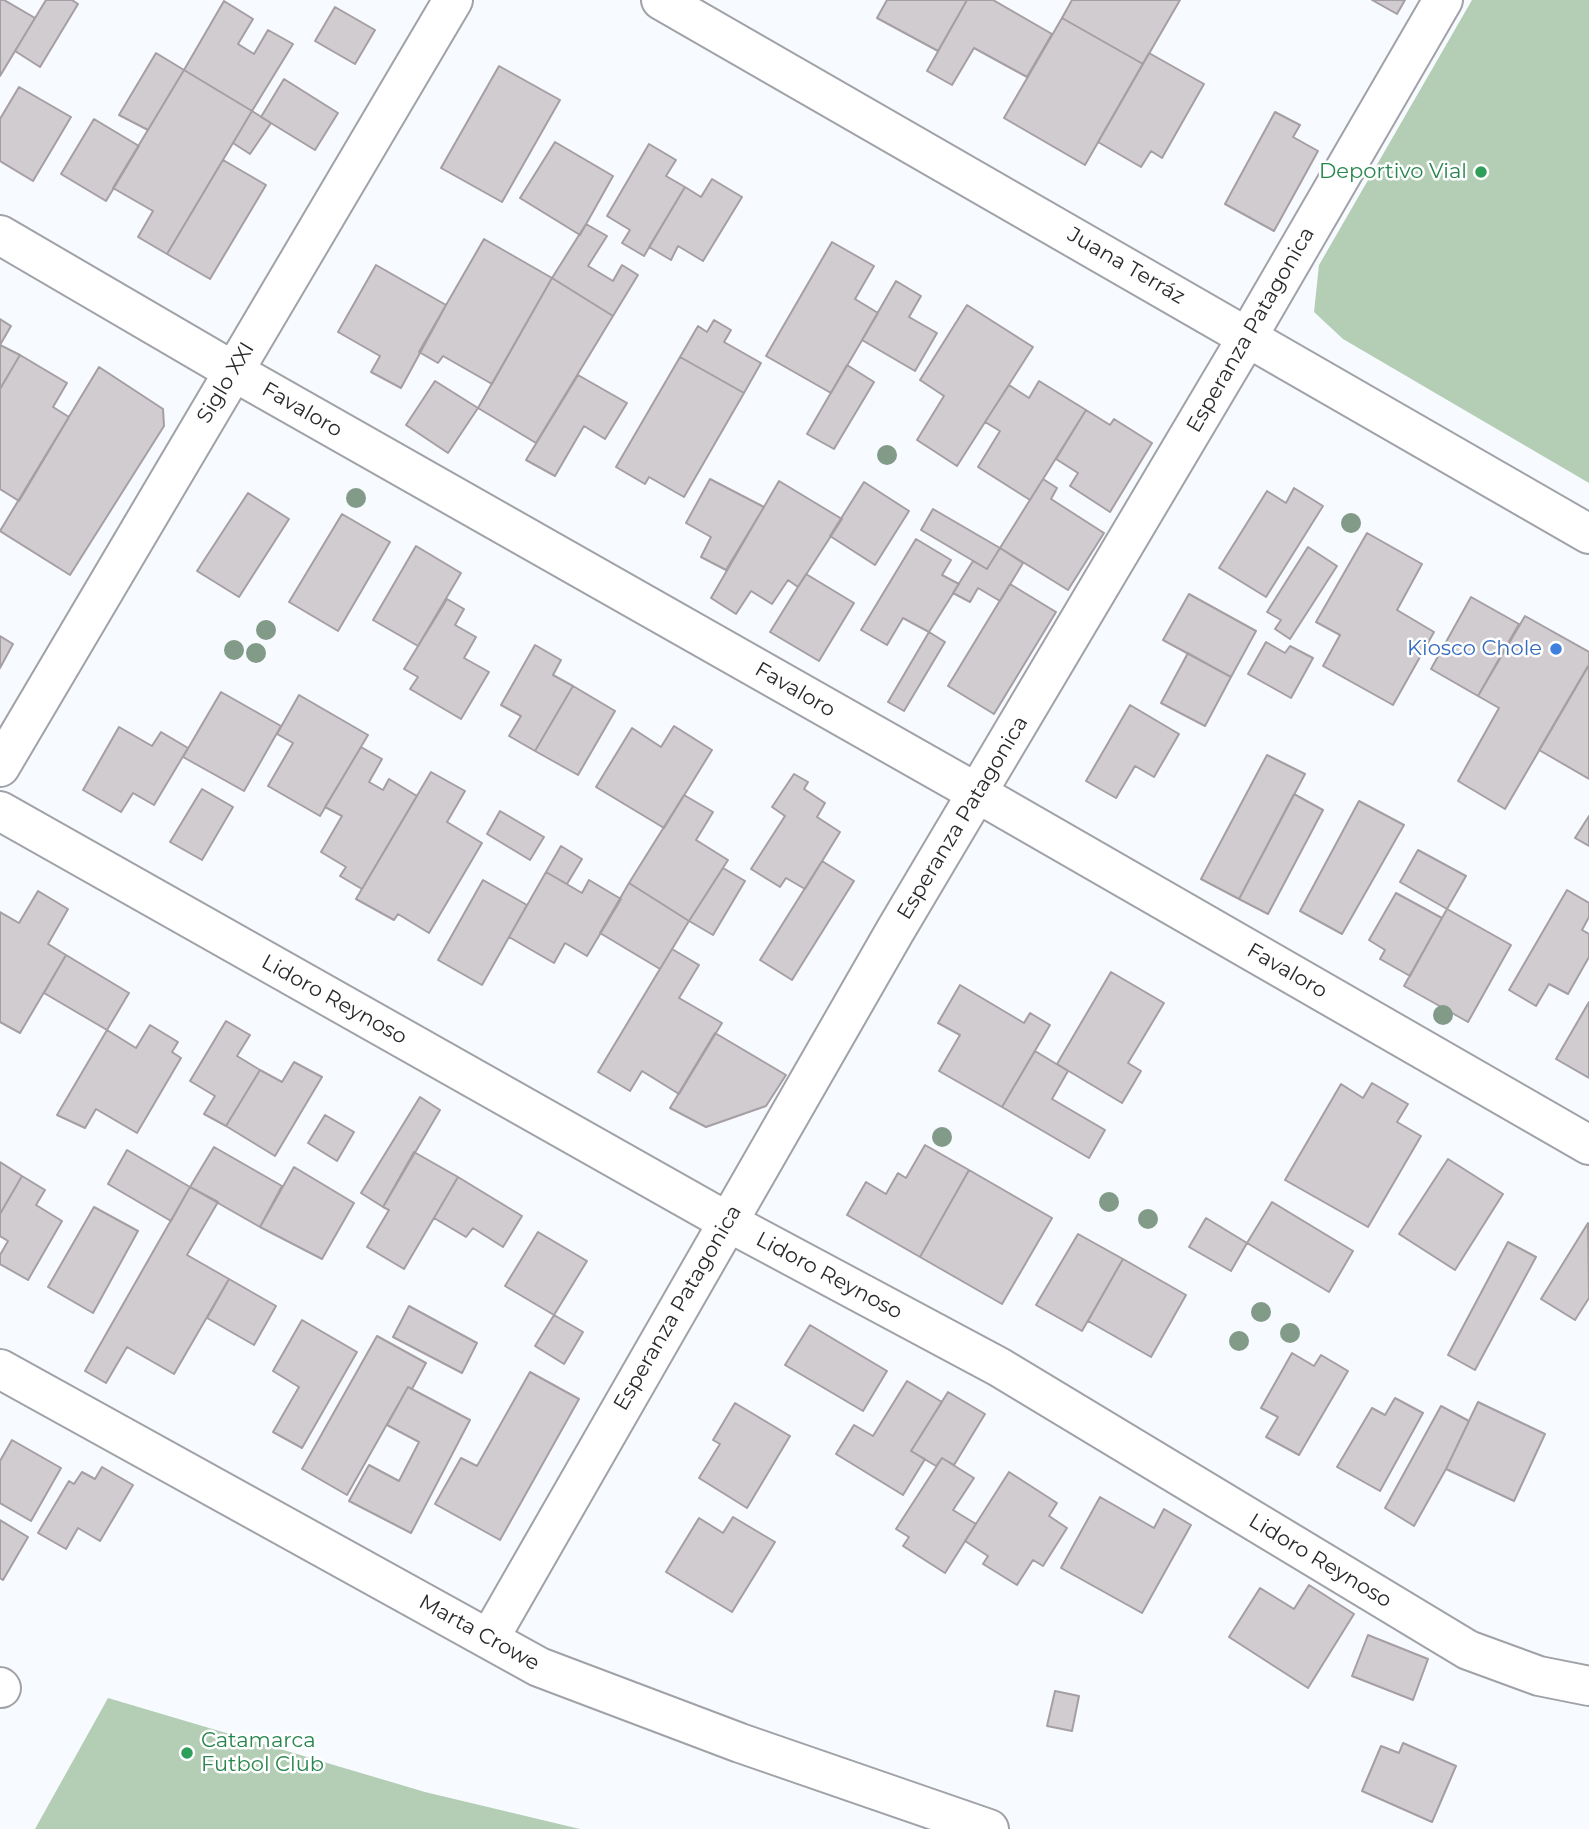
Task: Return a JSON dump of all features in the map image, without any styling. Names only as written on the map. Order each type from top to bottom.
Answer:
[{"type":"street","name":"Siglo XXI","points":[[0,767],[453,0]]},
{"type":"street","name":"Juana Terráz","points":[[661,0],[1589,534]]},
{"type":"street","name":"Esperanza Patagonica","points":[[489,1639],[977,793],[1248,336],[1443,0]]},
{"type":"street","name":"Favaloro","points":[[0,234],[233,371],[977,793],[1589,1145]]},
{"type":"street","name":"Lidoro Reynoso","points":[[0,811],[728,1222],[999,1367],[1468,1650],[1539,1676],[1589,1686]]},
{"type":"street","name":"Marta Crowe","points":[[0,1369],[539,1667],[740,1743],[989,1829]]},
{"type":"green space","name":"Deportivo Vial","points":[[1472,0],[1589,0],[1589,483],[1343,339],[1314,312],[1319,265]]},
{"type":"green space","name":"Catamarca Futbol Club","points":[[108,1698],[425,1792],[580,1829],[35,1829]]},
{"type":"building","points":[[0,0],[35,18],[0,76]]},
{"type":"building","points":[[46,0],[72,0],[78,4],[40,67],[15,51]]},
{"type":"building","points":[[887,0],[967,0],[938,51],[877,18]]},
{"type":"building","points":[[967,0],[993,0],[1052,34],[1027,77],[974,48],[952,85],[927,71]]},
{"type":"building","points":[[1072,0],[1180,0],[1143,64],[1062,18]]},
{"type":"building","points":[[1372,0],[1405,0],[1397,14]]},
{"type":"building","points":[[224,1],[253,19],[238,44],[254,54],[268,30],[293,44],[252,111],[184,70]]},
{"type":"building","points":[[335,7],[375,30],[355,64],[315,41]]},
{"type":"building","points":[[1062,18],[1143,64],[1085,165],[1004,118]]},
{"type":"building","points":[[156,53],[184,70],[148,130],[119,115]]},
{"type":"building","points":[[1149,53],[1204,84],[1162,158],[1151,151],[1141,167],[1098,142]]},
{"type":"building","points":[[499,66],[560,100],[502,202],[441,168]]},
{"type":"building","points":[[184,70],[252,111],[167,254],[138,237],[153,211],[113,188]]},
{"type":"building","points":[[284,79],[338,113],[315,150],[261,117]]},
{"type":"building","points":[[19,87],[71,117],[33,181],[0,161],[0,119]]},
{"type":"building","points":[[252,111],[271,123],[250,154],[233,143]]},
{"type":"building","points":[[1275,112],[1300,125],[1293,137],[1318,151],[1274,231],[1225,204]]},
{"type":"building","points":[[94,119],[139,146],[106,201],[61,174]]},
{"type":"building","points":[[555,142],[613,176],[580,235],[520,198]]},
{"type":"building","points":[[649,144],[676,160],[666,176],[685,187],[644,256],[622,243],[630,230],[607,216]]},
{"type":"building","points":[[223,160],[266,185],[210,279],[167,254]]},
{"type":"building","points":[[712,179],[742,197],[703,261],[678,246],[671,260],[649,247],[685,187],[701,197]]},
{"type":"building","points":[[586,224],[607,236],[588,266],[613,281],[622,265],[638,275],[613,316],[552,278]]},
{"type":"building","points":[[484,239],[552,278],[492,384],[443,356],[438,363],[419,352]]},
{"type":"building","points":[[832,242],[874,266],[855,299],[878,313],[831,393],[766,356]]},
{"type":"building","points":[[376,265],[446,305],[401,388],[371,372],[380,356],[338,332]]},
{"type":"building","points":[[552,278],[613,316],[536,443],[478,408]]},
{"type":"building","points":[[896,281],[921,296],[909,317],[937,333],[915,371],[862,340]]},
{"type":"building","points":[[967,305],[1033,347],[957,466],[917,440],[944,396],[920,380]]},
{"type":"building","points":[[0,319],[11,326],[0,345]]},
{"type":"building","points":[[714,320],[731,330],[724,342],[761,363],[744,393],[680,357],[698,326],[707,332]]},
{"type":"building","points":[[0,345],[20,355],[0,389]]},
{"type":"building","points":[[20,355],[67,383],[53,407],[69,417],[19,501],[0,489],[0,389]]},
{"type":"building","points":[[680,357],[744,393],[684,497],[649,477],[645,484],[616,467]]},
{"type":"building","points":[[847,365],[874,382],[834,449],[807,434]]},
{"type":"building","points":[[99,367],[163,409],[164,426],[70,575],[0,531]]},
{"type":"building","points":[[578,375],[627,403],[605,439],[584,426],[555,476],[526,460]]},
{"type":"building","points":[[435,381],[478,408],[448,453],[406,425]]},
{"type":"building","points":[[1039,381],[1086,410],[1030,500],[978,467],[1000,431],[985,422],[1009,385],[1029,398]]},
{"type":"building","points":[[1086,410],[1110,425],[1114,419],[1152,443],[1110,512],[1070,486],[1078,473],[1056,459]]},
{"type":"building","points":[[710,479],[764,507],[726,570],[701,557],[711,537],[686,523]]},
{"type":"building","points":[[1043,479],[1057,488],[1051,499],[1104,533],[1068,590],[1000,548]]},
{"type":"building","points":[[779,481],[842,519],[798,587],[788,580],[772,604],[751,591],[736,614],[711,598]]},
{"type":"building","points":[[864,482],[909,511],[875,565],[830,536]]},
{"type":"building","points":[[1294,488],[1323,506],[1266,597],[1219,568],[1267,491],[1286,503]]},
{"type":"building","points":[[248,493],[289,519],[239,597],[197,571]]},
{"type":"building","points":[[933,509],[1000,548],[987,569],[921,530]]},
{"type":"building","points":[[342,514],[390,542],[338,631],[289,602]]},
{"type":"building","points":[[1367,533],[1422,564],[1397,610],[1434,632],[1393,705],[1323,666],[1340,635],[1316,622]]},
{"type":"building","points":[[916,539],[951,560],[942,575],[959,584],[929,632],[903,618],[887,645],[861,630]]},
{"type":"building","points":[[416,546],[461,573],[418,646],[373,620]]},
{"type":"building","points":[[1308,547],[1337,566],[1290,639],[1275,629],[1281,620],[1267,612]]},
{"type":"building","points":[[1000,548],[1023,563],[1000,601],[978,588],[970,602],[953,593],[973,561],[987,569]]},
{"type":"building","points":[[806,574],[854,603],[819,661],[770,632]]},
{"type":"building","points":[[1010,584],[1056,612],[994,714],[948,686]]},
{"type":"building","points":[[1189,594],[1256,631],[1231,677],[1163,640]]},
{"type":"building","points":[[1471,597],[1519,624],[1478,696],[1431,669]]},
{"type":"building","points":[[447,599],[464,609],[455,625],[476,637],[464,658],[489,672],[461,719],[410,689],[418,677],[404,669]]},
{"type":"building","points":[[1525,616],[1589,652],[1589,665],[1505,809],[1458,781],[1499,708],[1478,696]]},
{"type":"building","points":[[929,632],[945,642],[904,711],[888,702]]},
{"type":"building","points":[[0,636],[13,644],[0,668]]},
{"type":"building","points":[[1266,642],[1285,653],[1290,646],[1313,658],[1291,698],[1248,674]]},
{"type":"building","points":[[535,645],[561,660],[553,675],[573,686],[535,751],[509,736],[521,716],[501,705]]},
{"type":"building","points":[[1188,653],[1231,677],[1205,726],[1161,703]]},
{"type":"building","points":[[1589,667],[1589,779],[1539,750]]},
{"type":"building","points":[[573,686],[615,711],[578,775],[535,751]]},
{"type":"building","points":[[221,692],[281,726],[244,791],[183,757]]},
{"type":"building","points":[[299,695],[368,735],[320,816],[268,786],[293,743],[277,734]]},
{"type":"building","points":[[1130,705],[1179,734],[1154,777],[1135,766],[1116,798],[1086,781]]},
{"type":"building","points":[[674,726],[712,750],[664,828],[596,787],[632,728],[661,747]]},
{"type":"building","points":[[119,727],[152,746],[161,732],[188,748],[154,805],[133,793],[121,812],[83,790]]},
{"type":"building","points":[[361,747],[382,759],[369,782],[383,790],[389,779],[417,796],[362,889],[340,876],[346,867],[321,852],[342,816],[325,807]]},
{"type":"building","points":[[1267,755],[1305,774],[1239,899],[1201,879]]},
{"type":"building","points":[[431,772],[465,791],[447,822],[482,843],[429,933],[398,914],[394,920],[356,899]]},
{"type":"building","points":[[794,774],[808,782],[804,789],[825,803],[817,817],[840,832],[805,889],[786,878],[780,887],[751,869],[785,816],[772,807]]},
{"type":"building","points":[[202,789],[233,807],[202,860],[170,842]]},
{"type":"building","points":[[1294,794],[1323,810],[1268,914],[1239,899]]},
{"type":"building","points":[[684,795],[713,812],[696,840],[728,860],[689,921],[629,883]]},
{"type":"building","points":[[1359,801],[1404,825],[1342,934],[1300,911]]},
{"type":"building","points":[[500,811],[544,837],[530,860],[487,834]]},
{"type":"building","points":[[1589,816],[1589,846],[1575,838]]},
{"type":"building","points":[[561,846],[582,859],[567,884],[546,872]]},
{"type":"building","points":[[1418,850],[1466,876],[1447,909],[1400,882]]},
{"type":"building","points":[[822,861],[854,881],[792,980],[760,960]]},
{"type":"building","points":[[723,868],[745,881],[713,935],[689,921]]},
{"type":"building","points":[[546,872],[582,893],[589,880],[621,899],[587,956],[565,943],[554,963],[509,937]]},
{"type":"building","points":[[483,880],[527,905],[482,985],[438,960]]},
{"type":"building","points":[[629,883],[689,921],[660,969],[600,933]]},
{"type":"building","points":[[1567,890],[1589,903],[1589,917],[1582,930],[1589,934],[1589,957],[1568,994],[1549,984],[1536,1006],[1509,990]]},
{"type":"building","points":[[38,891],[68,909],[48,944],[66,955],[20,1033],[0,1022],[0,912],[19,923]]},
{"type":"building","points":[[1396,893],[1442,918],[1410,976],[1380,959],[1385,950],[1369,940]]},
{"type":"building","points":[[1447,909],[1511,945],[1468,1022],[1404,986]]},
{"type":"building","points":[[672,949],[699,965],[679,998],[722,1023],[679,1094],[642,1071],[630,1091],[598,1072]]},
{"type":"building","points":[[66,955],[129,993],[107,1030],[44,993]]},
{"type":"building","points":[[1111,972],[1164,1003],[1128,1063],[1141,1071],[1122,1103],[1057,1064]]},
{"type":"building","points":[[960,985],[1024,1023],[1030,1013],[1050,1025],[1002,1107],[939,1071],[960,1035],[938,1023]]},
{"type":"building","points":[[1589,1002],[1589,1078],[1556,1059]]},
{"type":"building","points":[[226,1021],[250,1035],[237,1056],[260,1070],[226,1126],[204,1114],[215,1096],[190,1081]]},
{"type":"building","points":[[150,1025],[178,1042],[172,1052],[181,1058],[137,1133],[96,1109],[85,1128],[57,1115],[107,1030],[136,1048]]},
{"type":"building","points":[[715,1033],[786,1075],[766,1106],[706,1127],[670,1108]]},
{"type":"building","points":[[1035,1051],[1068,1071],[1052,1099],[1105,1130],[1089,1158],[1002,1107]]},
{"type":"building","points":[[294,1062],[322,1077],[275,1156],[226,1126],[260,1070],[282,1082]]},
{"type":"building","points":[[1372,1083],[1408,1104],[1397,1122],[1421,1136],[1368,1227],[1285,1180],[1341,1084],[1363,1098]]},
{"type":"building","points":[[420,1097],[440,1110],[383,1207],[361,1193]]},
{"type":"building","points":[[325,1115],[354,1132],[337,1161],[308,1143]]},
{"type":"building","points":[[925,1145],[969,1170],[920,1257],[847,1215],[866,1182],[886,1194],[898,1173],[906,1178]]},
{"type":"building","points":[[214,1147],[282,1186],[260,1227],[190,1187]]},
{"type":"building","points":[[127,1150],[190,1187],[171,1221],[108,1184]]},
{"type":"building","points":[[414,1152],[458,1177],[404,1269],[367,1247],[389,1210],[383,1207]]},
{"type":"building","points":[[1448,1159],[1503,1194],[1455,1270],[1399,1234]]},
{"type":"building","points":[[0,1162],[22,1176],[0,1214]]},
{"type":"building","points":[[294,1167],[354,1203],[322,1259],[260,1227]]},
{"type":"building","points":[[969,1170],[1052,1218],[1002,1304],[920,1257]]},
{"type":"building","points":[[22,1176],[45,1190],[36,1205],[62,1221],[28,1280],[0,1264],[0,1255],[8,1241],[0,1236],[0,1214]]},
{"type":"building","points":[[458,1177],[522,1216],[503,1247],[473,1228],[466,1237],[434,1218]]},
{"type":"building","points":[[190,1187],[218,1202],[187,1255],[229,1279],[174,1374],[127,1347],[106,1383],[85,1371]]},
{"type":"building","points":[[1272,1202],[1353,1251],[1329,1292],[1247,1243]]},
{"type":"building","points":[[94,1207],[138,1231],[93,1313],[48,1287]]},
{"type":"building","points":[[1206,1218],[1247,1243],[1231,1271],[1189,1247]]},
{"type":"building","points":[[1588,1223],[1589,1298],[1575,1320],[1541,1299]]},
{"type":"building","points":[[538,1232],[587,1261],[554,1315],[505,1286]]},
{"type":"building","points":[[1078,1234],[1123,1259],[1082,1331],[1036,1305]]},
{"type":"building","points":[[1508,1242],[1536,1257],[1475,1370],[1448,1355]]},
{"type":"building","points":[[1123,1259],[1186,1295],[1151,1357],[1088,1321]]},
{"type":"building","points":[[229,1279],[276,1306],[254,1345],[207,1318]]},
{"type":"building","points":[[409,1306],[477,1343],[462,1373],[393,1337]]},
{"type":"building","points":[[554,1315],[583,1332],[564,1364],[535,1346]]},
{"type":"building","points":[[302,1320],[357,1352],[302,1448],[273,1432],[299,1387],[273,1371]]},
{"type":"building","points":[[810,1325],[887,1371],[863,1411],[785,1365]]},
{"type":"building","points":[[377,1336],[426,1363],[412,1389],[408,1387],[347,1495],[302,1469]]},
{"type":"building","points":[[1292,1353],[1314,1366],[1321,1355],[1348,1371],[1299,1455],[1266,1437],[1278,1417],[1261,1408]]},
{"type":"building","points":[[530,1372],[579,1399],[500,1540],[435,1504],[461,1458],[477,1466]]},
{"type":"building","points":[[907,1381],[942,1402],[911,1451],[925,1459],[903,1495],[836,1454],[854,1425],[873,1436]]},
{"type":"building","points":[[408,1387],[470,1420],[411,1533],[349,1501],[369,1465],[399,1481],[419,1442],[387,1425]]},
{"type":"building","points":[[948,1392],[985,1414],[954,1465],[942,1458],[936,1466],[911,1451]]},
{"type":"building","points":[[1395,1398],[1423,1413],[1380,1491],[1337,1467],[1372,1408],[1385,1415]]},
{"type":"building","points":[[1478,1402],[1545,1434],[1514,1501],[1446,1469]]},
{"type":"building","points":[[735,1403],[790,1436],[747,1508],[699,1478],[720,1444],[713,1440]]},
{"type":"building","points":[[1441,1406],[1469,1421],[1414,1526],[1385,1508]]},
{"type":"building","points":[[12,1440],[61,1468],[31,1521],[0,1503],[0,1461]]},
{"type":"building","points":[[942,1458],[974,1478],[953,1510],[976,1524],[945,1573],[903,1546],[909,1537],[896,1529]]},
{"type":"building","points":[[102,1467],[133,1485],[100,1541],[78,1528],[66,1549],[38,1533],[69,1481],[74,1484],[82,1472],[95,1479]]},
{"type":"building","points":[[1009,1472],[1057,1503],[1049,1516],[1067,1528],[1043,1566],[1033,1560],[1017,1585],[983,1564],[988,1556],[965,1541]]},
{"type":"building","points":[[1100,1497],[1154,1528],[1164,1509],[1191,1525],[1142,1613],[1061,1568]]},
{"type":"building","points":[[733,1517],[775,1542],[732,1612],[666,1572],[699,1518],[723,1533]]},
{"type":"building","points":[[0,1520],[28,1537],[3,1580],[0,1578]]},
{"type":"building","points":[[1309,1585],[1354,1614],[1308,1688],[1229,1637],[1260,1588],[1294,1609]]},
{"type":"building","points":[[1368,1635],[1428,1659],[1413,1700],[1352,1676]]},
{"type":"building","points":[[1055,1691],[1079,1696],[1072,1731],[1047,1726]]},
{"type":"building","points":[[1403,1743],[1456,1766],[1432,1822],[1362,1791],[1381,1746],[1399,1753]]},
{"type":"place","name":"Deportivo Vial","points":[[1481,172]]},
{"type":"place","name":"Kiosco Chole","points":[[1556,649]]},
{"type":"place","name":"Catamarca Futbol Club","points":[[187,1753]]}]
